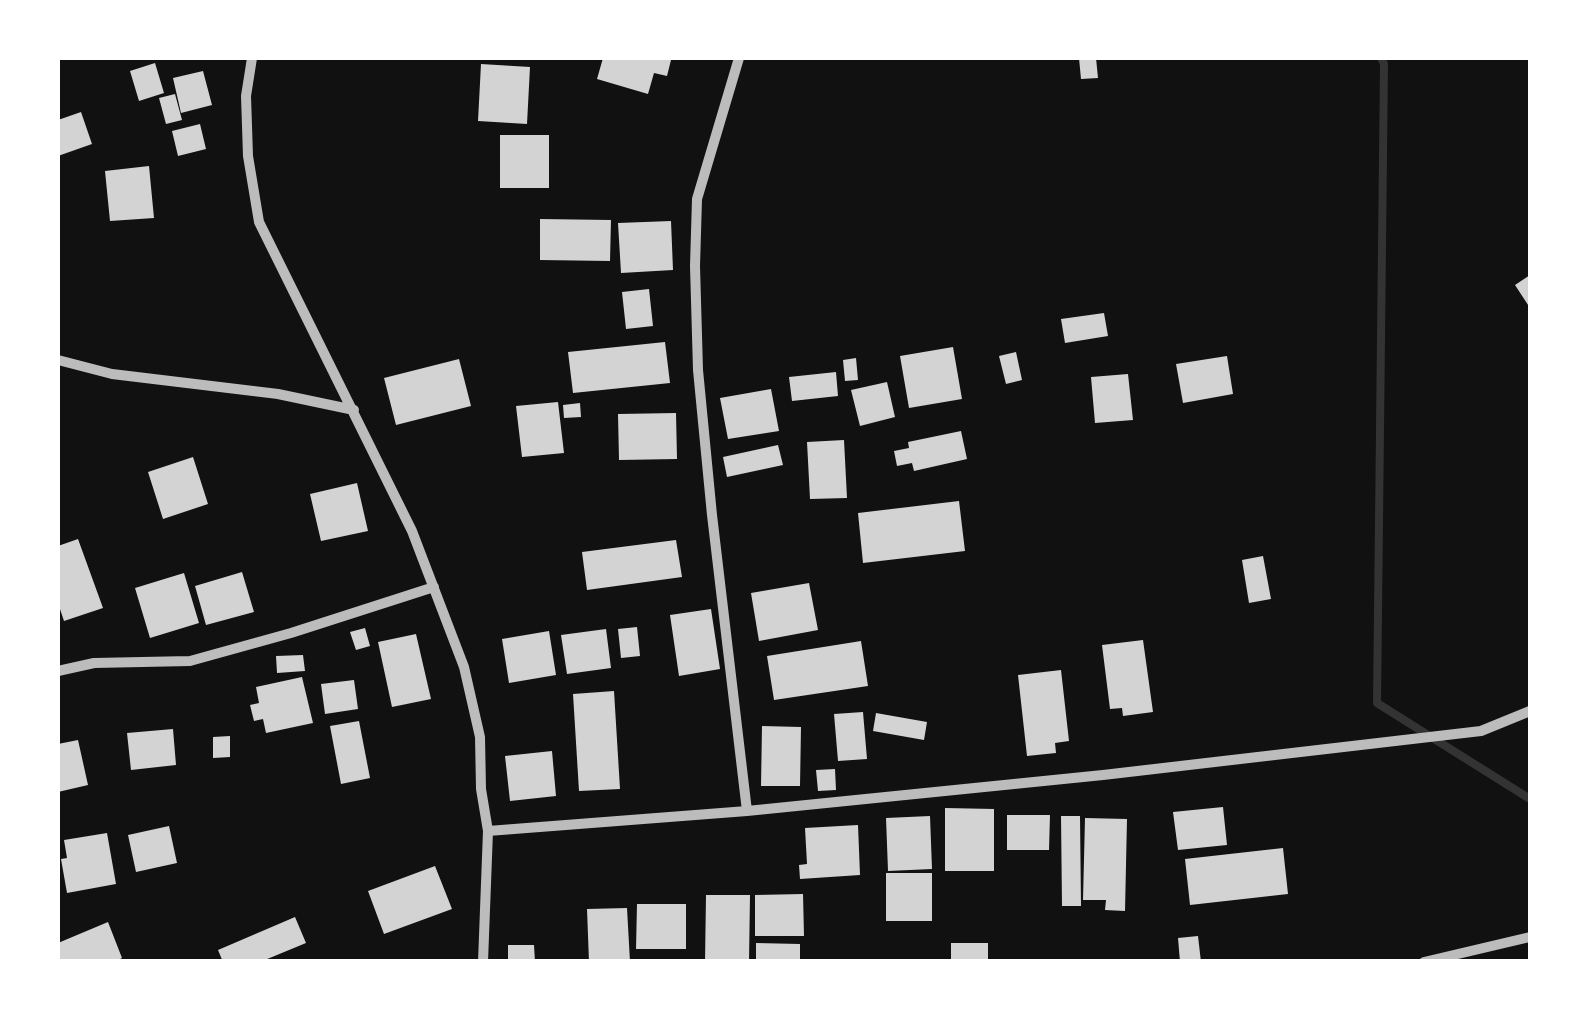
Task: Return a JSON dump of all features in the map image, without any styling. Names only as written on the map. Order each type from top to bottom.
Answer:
[{"type":"street","points":[[252,58],[246,96],[248,156],[259,222],[412,531],[464,667],[480,738],[481,789],[488,832],[482,962]]},
{"type":"street","points":[[740,58],[697,198],[695,266],[703,424],[747,811]]},
{"type":"street","points":[[58,360],[112,374],[278,394],[354,410]]},
{"type":"street","points":[[58,671],[94,664],[190,661],[434,587]]},
{"type":"street","points":[[488,832],[747,811],[1481,731],[1530,711]]},
{"type":"street","points":[[1424,962],[1530,937]]},
{"type":"building","points":[[603,58],[671,60],[667,76],[654,73],[648,94],[597,79]]},
{"type":"building","points":[[1079,58],[1096,58],[1098,78],[1081,79]]},
{"type":"building","points":[[155,63],[164,93],[139,101],[130,71]]},
{"type":"building","points":[[481,64],[530,67],[527,124],[478,121]]},
{"type":"building","points":[[203,71],[212,105],[181,113],[173,78]]},
{"type":"building","points":[[175,94],[182,120],[166,124],[159,98]]},
{"type":"building","points":[[81,112],[92,144],[58,156],[58,120]]},
{"type":"building","points":[[200,124],[206,149],[178,156],[172,131]]},
{"type":"building","points":[[500,135],[549,135],[549,188],[500,188]]},
{"type":"building","points":[[149,166],[154,218],[110,221],[105,171]]},
{"type":"building","points":[[540,219],[611,220],[610,261],[540,260]]},
{"type":"building","points":[[671,221],[673,270],[621,273],[618,223]]},
{"type":"building","points":[[1530,275],[1530,308],[1515,285]]},
{"type":"building","points":[[649,289],[653,326],[626,329],[622,292]]},
{"type":"building","points":[[1104,313],[1108,336],[1065,343],[1061,319]]},
{"type":"building","points":[[665,342],[670,383],[573,393],[568,352]]},
{"type":"building","points":[[953,347],[962,399],[909,408],[900,356]]},
{"type":"building","points":[[1016,352],[1022,380],[1006,384],[999,356]]},
{"type":"building","points":[[1227,356],[1233,394],[1183,403],[1176,364]]},
{"type":"building","points":[[856,358],[858,380],[845,381],[843,360]]},
{"type":"building","points":[[459,359],[471,406],[396,425],[384,378]]},
{"type":"building","points":[[836,372],[838,396],[792,401],[789,377]]},
{"type":"building","points":[[1128,374],[1133,420],[1095,423],[1091,377]]},
{"type":"building","points":[[887,382],[895,417],[860,426],[851,390]]},
{"type":"building","points":[[771,389],[779,431],[728,439],[720,398]]},
{"type":"building","points":[[558,402],[564,453],[522,457],[516,406]]},
{"type":"building","points":[[580,403],[581,417],[564,418],[563,405]]},
{"type":"building","points":[[676,413],[677,459],[619,460],[618,414]]},
{"type":"building","points":[[961,431],[967,459],[914,471],[912,463],[897,466],[894,451],[909,448],[908,442]]},
{"type":"building","points":[[844,440],[847,498],[810,499],[807,442]]},
{"type":"building","points":[[778,445],[783,465],[727,477],[723,457]]},
{"type":"building","points":[[193,457],[208,504],[163,519],[148,472]]},
{"type":"building","points":[[357,483],[368,531],[321,541],[310,494]]},
{"type":"building","points":[[959,501],[965,551],[863,563],[858,513]]},
{"type":"building","points":[[78,539],[103,608],[64,621],[58,603],[58,546]]},
{"type":"building","points":[[676,540],[682,577],[587,590],[582,552]]},
{"type":"building","points":[[1263,556],[1271,599],[1249,603],[1242,560]]},
{"type":"building","points":[[242,572],[254,612],[206,625],[195,586]]},
{"type":"building","points":[[184,573],[199,623],[150,638],[135,588]]},
{"type":"building","points":[[809,583],[818,630],[759,641],[751,593]]},
{"type":"building","points":[[711,609],[720,669],[679,676],[670,615]]},
{"type":"building","points":[[637,627],[640,656],[621,658],[618,629]]},
{"type":"building","points":[[365,628],[370,646],[356,650],[350,632]]},
{"type":"building","points":[[606,629],[611,668],[567,674],[561,635]]},
{"type":"building","points":[[549,631],[556,675],[509,683],[502,639]]},
{"type":"building","points":[[416,634],[431,699],[392,707],[378,642]]},
{"type":"building","points":[[1143,640],[1153,712],[1123,716],[1122,708],[1110,709],[1102,645]]},
{"type":"building","points":[[861,641],[868,686],[774,700],[767,656]]},
{"type":"building","points":[[303,655],[305,671],[277,673],[276,656]]},
{"type":"building","points":[[1061,670],[1069,741],[1055,743],[1056,753],[1027,756],[1018,675]]},
{"type":"building","points":[[302,677],[313,723],[266,733],[263,719],[254,721],[250,705],[259,703],[256,687]]},
{"type":"building","points":[[354,680],[358,709],[325,714],[321,684]]},
{"type":"building","points":[[614,691],[620,789],[579,791],[573,694]]},
{"type":"building","points":[[863,712],[867,759],[838,761],[834,714]]},
{"type":"building","points":[[876,713],[927,722],[924,740],[873,731]]},
{"type":"building","points":[[359,721],[370,778],[341,784],[330,726]]},
{"type":"building","points":[[762,726],[801,727],[800,786],[761,786]]},
{"type":"building","points":[[173,729],[176,765],[131,770],[127,733]]},
{"type":"building","points":[[230,736],[230,757],[213,758],[213,737]]},
{"type":"building","points":[[78,740],[88,785],[58,792],[58,744]]},
{"type":"building","points":[[552,751],[556,796],[510,801],[505,756]]},
{"type":"building","points":[[835,769],[836,790],[818,791],[816,770]]},
{"type":"building","points":[[1223,807],[1227,845],[1178,850],[1173,812]]},
{"type":"building","points":[[945,808],[994,809],[994,871],[945,871]]},
{"type":"building","points":[[1007,815],[1050,815],[1049,850],[1007,850]]},
{"type":"building","points":[[930,816],[932,869],[888,871],[886,818]]},
{"type":"building","points":[[1061,816],[1080,816],[1081,906],[1062,906]]},
{"type":"building","points":[[1085,818],[1127,819],[1125,911],[1105,910],[1106,900],[1083,900]]},
{"type":"building","points":[[858,825],[860,875],[800,879],[799,865],[807,864],[805,828]]},
{"type":"building","points":[[169,826],[177,863],[136,872],[128,835]]},
{"type":"building","points":[[107,833],[116,884],[67,893],[61,859],[67,858],[64,840]]},
{"type":"building","points":[[1283,848],[1288,894],[1190,905],[1185,859]]},
{"type":"building","points":[[435,866],[452,909],[384,934],[368,891]]},
{"type":"building","points":[[886,873],[932,873],[932,921],[886,921]]},
{"type":"building","points":[[803,894],[804,936],[755,936],[755,895]]},
{"type":"building","points":[[706,895],[750,895],[749,962],[705,962]]},
{"type":"building","points":[[637,904],[686,904],[686,949],[636,949]]},
{"type":"building","points":[[627,908],[630,962],[589,962],[587,909]]},
{"type":"building","points":[[295,917],[306,943],[260,962],[223,962],[218,950]]},
{"type":"building","points":[[108,922],[122,958],[114,962],[58,962],[58,943]]},
{"type":"building","points":[[1198,936],[1201,962],[1180,962],[1178,938]]},
{"type":"building","points":[[756,943],[800,944],[800,962],[756,962]]},
{"type":"building","points":[[951,943],[988,943],[988,962],[951,962]]},
{"type":"building","points":[[508,945],[534,945],[535,962],[508,962]]},
{"type":"waterway","points":[[1381,58],[1384,64],[1377,703],[1530,799]]}]
